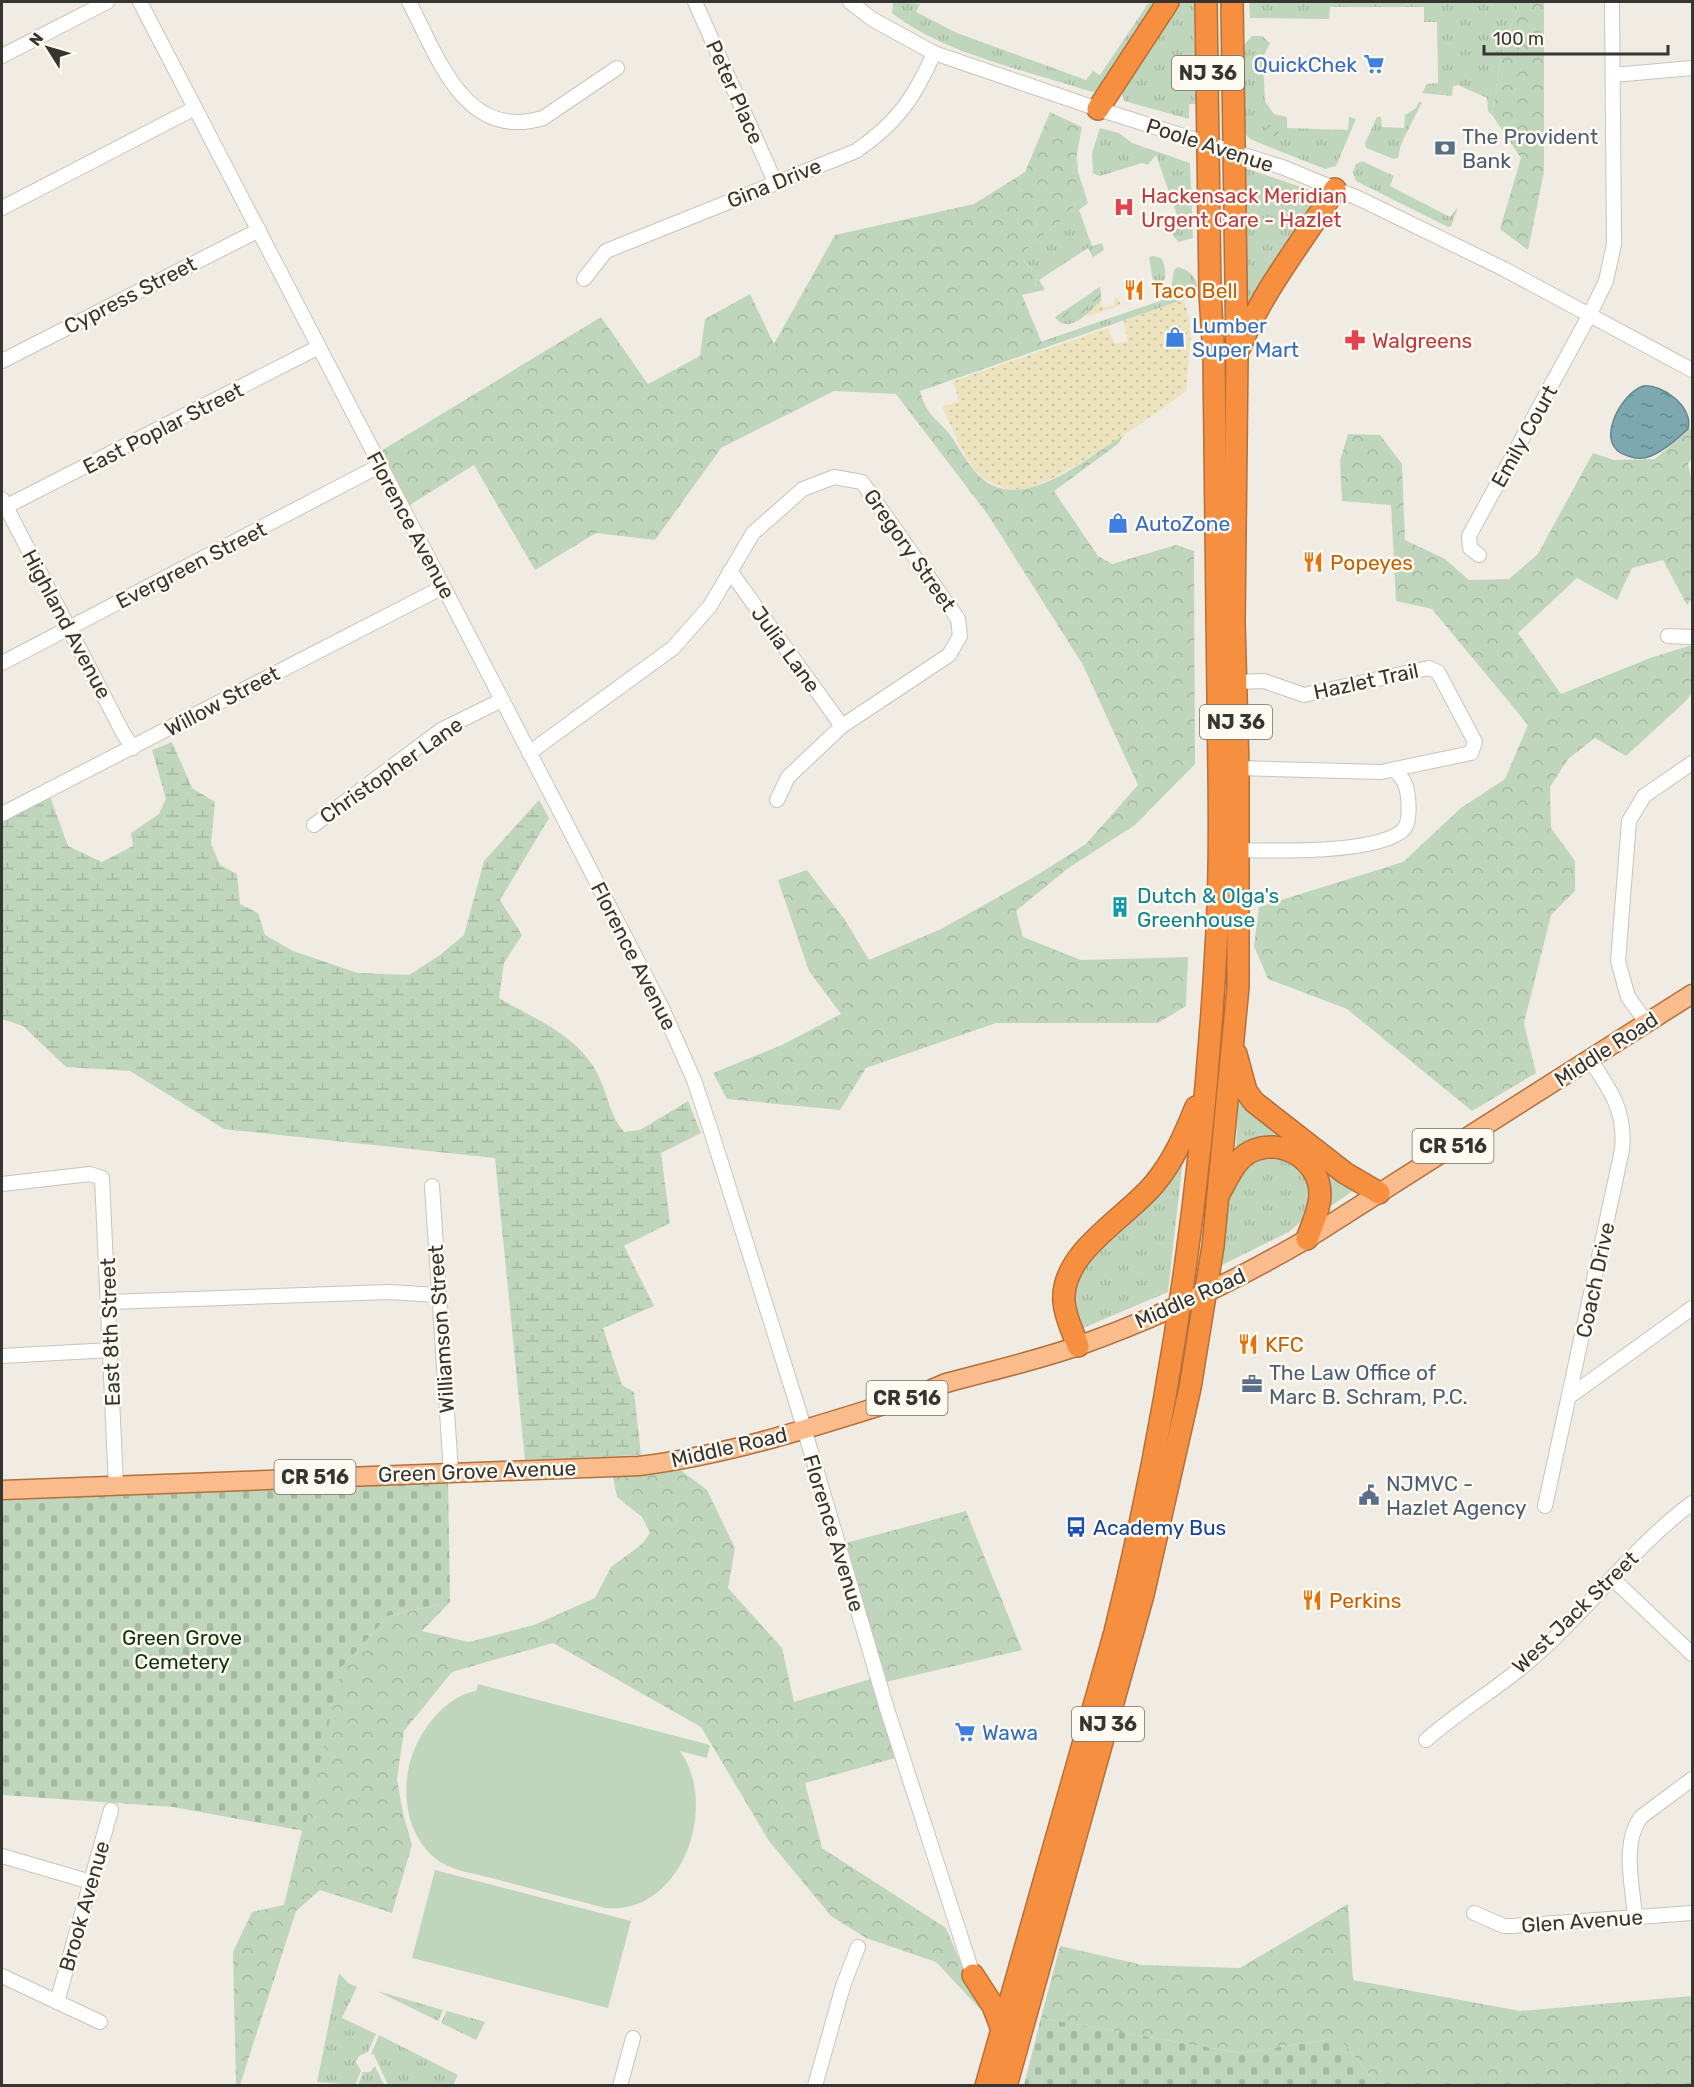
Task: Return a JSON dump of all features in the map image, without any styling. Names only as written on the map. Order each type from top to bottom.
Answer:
[{"type":"highway","points":[[1098,109],[1168,2]]},
{"type":"highway","name":"NJ 36","points":[[986,2085],[1134,1558],[1179,1305],[1207,1081],[1217,926],[1219,799],[1214,356],[1206,2]]},
{"type":"highway","name":"NJ 36","points":[[1008,2084],[1143,1594],[1190,1389],[1208,1290],[1238,987],[1238,768],[1235,682],[1237,356],[1232,2]]},
{"type":"highway","points":[[1237,356],[1262,300],[1335,189]]},
{"type":"highway","points":[[1233,1044],[1246,1090],[1254,1102],[1345,1173],[1379,1193]]},
{"type":"highway","points":[[1078,1346],[1064,1304],[1069,1272],[1082,1253],[1155,1184],[1180,1146],[1207,1081]]},
{"type":"highway","points":[[1216,1198],[1237,1163],[1250,1152],[1262,1148],[1286,1149],[1306,1161],[1318,1182],[1319,1203],[1307,1239]]},
{"type":"highway","points":[[973,1975],[999,1978],[1018,1967]]},
{"type":"highway","points":[[973,1975],[993,2006],[1001,2027]]},
{"type":"main road","name":"Middle Road","points":[[628,1466],[710,1456],[803,1429],[926,1392],[946,1383],[1078,1346],[1179,1305],[1257,1268],[1307,1239],[1692,994]]},
{"type":"main road","name":"Green Grove Avenue","points":[[2,1490],[628,1466]]},
{"type":"street","points":[[2,56],[107,2]]},
{"type":"street","name":"Florence Avenue","points":[[140,2],[662,1008],[694,1080],[803,1429],[887,1709],[973,1975]]},
{"type":"street","points":[[409,2],[459,95],[493,119],[529,122],[543,118],[617,68]]},
{"type":"street","name":"Peter Place","points":[[695,2],[775,182]]},
{"type":"street","name":"Poole Avenue","points":[[850,2],[872,19],[934,52],[1098,109],[1282,167],[1397,216],[1496,265],[1692,370]]},
{"type":"street","name":"Emily Court","points":[[1479,555],[1470,548],[1469,536],[1606,281],[1614,244],[1612,2]]},
{"type":"street","name":"Gina Drive","points":[[584,279],[606,251],[856,151],[880,134],[918,89],[934,52]]},
{"type":"street","points":[[1612,75],[1692,68]]},
{"type":"street","points":[[2,208],[195,108]]},
{"type":"street","name":"Cypress Street","points":[[2,361],[259,230]]},
{"type":"street","name":"East Poplar Street","points":[[3,503],[319,347]]},
{"type":"street","name":"Evergreen Street","points":[[2,663],[379,466]]},
{"type":"street","name":"Gregory Street","points":[[529,753],[673,648],[710,606],[753,533],[802,489],[834,477],[862,482],[958,619],[960,636],[949,655],[842,726],[788,777],[777,800]]},
{"type":"street","name":"Highland Avenue","points":[[3,503],[123,733],[133,748]]},
{"type":"street","name":"Julia Lane","points":[[730,571],[842,726]]},
{"type":"street","name":"Willow Street","points":[[2,814],[443,587]]},
{"type":"street","points":[[1668,636],[1692,637]]},
{"type":"street","name":"Hazlet Trail","points":[[1235,682],[1264,681],[1304,695],[1430,668],[1435,669],[1475,742],[1471,753],[1394,769],[1337,773],[1238,768]]},
{"type":"street","name":"Christopher Lane","points":[[314,825],[441,730],[502,700]]},
{"type":"street","points":[[1647,1023],[1628,997],[1618,961],[1629,821],[1644,796],[1692,763]]},
{"type":"street","points":[[1237,850],[1334,847],[1388,840],[1403,830],[1408,822],[1405,785],[1394,769]]},
{"type":"street","name":"Coach Drive","points":[[1545,1506],[1624,1135],[1617,1102],[1590,1060]]},
{"type":"street","name":"East 8th Street","points":[[2,1184],[90,1174],[102,1178],[116,1486]]},
{"type":"street","name":"Williamson Street","points":[[432,1186],[451,1472]]},
{"type":"street","points":[[109,1302],[390,1292],[438,1295]]},
{"type":"street","points":[[1570,1396],[1692,1308]]},
{"type":"street","points":[[2,1356],[111,1350]]},
{"type":"street","name":"West Jack Street","points":[[1426,1740],[1451,1718],[1535,1657],[1665,1524],[1692,1503]]},
{"type":"street","points":[[1613,1579],[1692,1654]]},
{"type":"street","points":[[1635,1918],[1630,1848],[1635,1825],[1641,1817],[1692,1779]]},
{"type":"street","name":"Brook Avenue","points":[[57,2002],[111,1810]]},
{"type":"street","points":[[2,1856],[91,1882]]},
{"type":"street","name":"Glen Avenue","points":[[1474,1913],[1504,1926],[1514,1926],[1692,1913]]},
{"type":"street","points":[[815,2085],[843,1986],[858,1947]]},
{"type":"street","points":[[2,1977],[100,2022]]},
{"type":"street","points":[[620,2085],[633,2038]]},
{"type":"green space","points":[[893,2],[920,4],[916,12],[957,33],[1086,80],[1093,71],[1100,75],[1149,2],[1159,2],[1099,90],[1092,92],[988,60],[936,40],[892,13]]},
{"type":"green space","points":[[1176,2],[1194,2],[1196,104],[1189,104],[1189,119],[1124,101],[1121,86]]},
{"type":"green space","points":[[1249,2],[1519,2],[1502,52],[1492,115],[1488,111],[1487,98],[1458,85],[1453,86],[1452,96],[1422,93],[1427,84],[1438,83],[1437,22],[1424,22],[1424,7],[1330,7],[1329,19],[1250,18]]},
{"type":"green space","points":[[1519,2],[1544,2],[1544,172],[1528,250],[1500,229],[1521,158],[1492,115],[1502,52]]},
{"type":"green space","points":[[1252,36],[1262,36],[1270,43],[1263,57],[1265,101],[1274,114],[1287,117],[1287,128],[1348,130],[1349,117],[1356,119],[1336,166],[1325,169],[1252,140],[1246,135],[1243,125],[1244,45]]},
{"type":"green space","points":[[1419,102],[1422,102],[1401,144],[1398,158],[1394,159],[1366,148],[1365,143],[1377,117],[1381,117],[1382,127],[1404,128],[1405,115],[1416,108]]},
{"type":"green space","points":[[1050,112],[1082,127],[1074,170],[1080,199],[1056,226],[1033,242],[1023,254],[1025,263],[1038,273],[1035,286],[1039,291],[1022,295],[1044,348],[920,391],[930,413],[948,432],[975,471],[984,480],[1000,488],[1018,490],[1037,486],[1056,478],[1124,434],[1118,444],[1054,491],[1098,556],[1112,564],[1176,545],[1194,551],[1195,764],[1135,825],[1067,869],[1016,911],[1023,937],[1081,960],[1188,957],[1186,1006],[1158,1023],[996,1023],[866,1068],[840,1110],[727,1099],[713,1073],[782,1045],[841,1014],[809,971],[778,880],[807,870],[845,920],[869,960],[941,929],[1034,877],[1086,844],[1138,785],[1083,665],[988,515],[896,394],[834,391],[721,448],[655,540],[596,533],[535,570],[474,465],[400,511],[371,457],[601,317],[648,384],[700,356],[705,319],[750,294],[774,344],[835,235],[974,204],[1025,172]]},
{"type":"green space","points":[[1263,118],[1280,133],[1276,138],[1259,123]]},
{"type":"green space","points":[[1100,128],[1119,133],[1132,143],[1190,163],[1193,238],[1179,242],[1174,237],[1170,226],[1178,218],[1156,155],[1148,165],[1142,163],[1100,176],[1093,173],[1092,153]]},
{"type":"green space","points":[[1077,155],[1078,172],[1088,203],[1079,210],[1092,246],[1102,243],[1104,250],[1093,257],[1088,248],[1039,280],[1045,290],[1039,291],[1035,287],[1038,273],[1025,263],[1023,254],[1033,242],[1056,226],[1079,199],[1074,170]]},
{"type":"green space","points":[[1362,161],[1394,176],[1390,186],[1450,217],[1458,207],[1451,226],[1448,227],[1356,181],[1353,172],[1356,164]]},
{"type":"green space","points":[[1245,168],[1315,192],[1318,199],[1313,217],[1247,307],[1242,172]]},
{"type":"green space","points":[[1149,257],[1161,258],[1165,272],[1162,287],[1155,294]]},
{"type":"green space","points":[[1178,267],[1194,276],[1197,295],[1044,348],[1040,342],[1160,301],[1171,290],[1174,270]]},
{"type":"green space","points":[[1100,287],[1101,300],[1079,320],[1066,324],[1055,317]]},
{"type":"green space","points":[[1100,287],[1101,300],[1098,304],[1091,300],[1086,310],[1080,314],[1057,317],[1063,311],[1066,313],[1082,305],[1094,290]]},
{"type":"green space","points":[[1692,427],[1692,458],[1688,464],[1692,482],[1692,598],[1687,605],[1663,560],[1632,568],[1617,600],[1577,578],[1518,633],[1561,694],[1650,658],[1692,645],[1692,692],[1687,700],[1626,756],[1595,738],[1568,759],[1550,787],[1551,828],[1575,861],[1575,891],[1551,915],[1524,1023],[1536,1073],[1472,1111],[1347,1009],[1268,979],[1254,946],[1259,907],[1403,862],[1461,808],[1505,779],[1528,725],[1432,609],[1396,601],[1391,505],[1342,501],[1340,461],[1348,434],[1380,435],[1402,464],[1405,540],[1445,559],[1469,580],[1509,579],[1538,554],[1593,453],[1614,460],[1655,459]]},
{"type":"green space","points":[[172,742],[192,788],[215,802],[211,844],[220,865],[237,874],[240,904],[258,913],[265,935],[293,951],[358,973],[409,975],[440,955],[464,935],[484,861],[539,800],[549,818],[500,900],[522,935],[504,963],[499,998],[556,1030],[580,1050],[591,1062],[612,1113],[624,1132],[640,1130],[688,1101],[701,1133],[661,1153],[670,1223],[624,1246],[654,1306],[603,1328],[622,1385],[634,1392],[641,1455],[525,1460],[495,1158],[224,1129],[130,1071],[66,1067],[23,1026],[2,1019],[2,816],[48,791],[68,846],[102,862],[133,846],[131,833],[159,814],[166,799],[152,750]]},
{"type":"green space","points":[[1239,1093],[1290,1138],[1247,1142],[1236,1147]]},
{"type":"green space","points":[[1264,1153],[1296,1160],[1312,1186],[1305,1218],[1289,1232],[1222,1265],[1232,1178]]},
{"type":"green space","points":[[1183,1158],[1168,1292],[1083,1328],[1074,1319],[1073,1275]]},
{"type":"green space","points":[[1320,1162],[1357,1188],[1328,1208]]},
{"type":"green space","points":[[679,1469],[707,1490],[735,1548],[728,1588],[782,1648],[794,1702],[877,1677],[838,1545],[966,1511],[1022,1650],[886,1682],[899,1757],[805,1783],[822,1848],[946,1928],[981,2010],[936,1962],[866,1938],[831,1916],[769,1841],[701,1727],[553,1643],[452,1672],[404,1731],[397,1779],[412,1845],[392,1913],[320,1890],[296,1911],[240,2085],[236,2085],[233,1952],[252,1912],[284,1905],[342,1667],[388,1616],[450,1602],[422,1631],[469,1642],[534,1625],[595,1598],[611,1567],[642,1544],[650,1533],[642,1517],[617,1497],[613,1477]]},
{"type":"green space","name":"Green Grove Cemetery","points":[[448,1478],[450,1602],[388,1616],[342,1667],[304,1831],[173,1807],[2,1795],[2,1500]]},
{"type":"green space","points":[[478,1684],[710,1745],[707,1758],[680,1751],[691,1774],[696,1800],[694,1827],[686,1853],[673,1877],[654,1895],[632,1906],[605,1908],[461,1871],[442,1863],[430,1853],[420,1841],[408,1811],[406,1795],[410,1763],[415,1748],[432,1720],[456,1698],[476,1691]]},
{"type":"green space","points":[[435,1870],[631,1921],[608,2008],[412,1958]]},
{"type":"green space","points":[[1348,1904],[1353,1980],[1520,2011],[1692,1996],[1692,2085],[1378,2085],[1339,2038],[1240,2053],[1041,2018],[1060,1946],[1143,1965],[1240,1968]]},
{"type":"green space","points":[[339,1973],[348,1983],[357,1987],[342,2018],[376,2034],[368,2052],[359,2056],[356,2062],[361,2071],[355,2085],[317,2082]]},
{"type":"green space","points":[[377,1991],[443,2010],[438,2021]]},
{"type":"green space","points":[[447,2011],[485,2022],[476,2040],[441,2023]]},
{"type":"green space","points":[[1041,2018],[1240,2053],[1339,2038],[1378,2085],[1024,2085]]},
{"type":"green space","points":[[379,2035],[458,2075],[453,2085],[388,2085],[374,2055],[371,2054]]},
{"type":"green space","points":[[375,2066],[384,2085],[358,2085],[363,2072],[370,2072]]},
{"type":"sand","points":[[1118,298],[1121,305],[1134,301],[1085,317],[1101,300],[1102,307],[1114,306],[1114,299]]},
{"type":"sand","points":[[1183,300],[1191,333],[1187,390],[1106,447],[1058,476],[1037,485],[1022,489],[1004,488],[988,481],[973,467],[942,407],[959,401],[953,381],[1108,328],[1115,344],[1128,341],[1123,321]]},
{"type":"water","points":[[1643,386],[1659,389],[1675,398],[1682,405],[1689,421],[1688,429],[1671,444],[1656,454],[1646,458],[1637,458],[1617,451],[1612,442],[1611,432],[1619,409],[1634,391]]},
{"type":"place","name":"QuickChek","points":[[1374,64]]},
{"type":"place","name":"The Provident Bank","points":[[1445,148]]},
{"type":"place","name":"Hackensack Meridian Urgent Care - Hazlet","points":[[1124,207]]},
{"type":"place","name":"Taco Bell","points":[[1134,290]]},
{"type":"place","name":"Lumber Super Mart","points":[[1175,337]]},
{"type":"place","name":"Walgreens","points":[[1355,340]]},
{"type":"place","name":"AutoZone","points":[[1118,523]]},
{"type":"place","name":"Popeyes","points":[[1313,562]]},
{"type":"place","name":"Dutch & Olga's Greenhouse","points":[[1120,907]]},
{"type":"place","name":"KFC","points":[[1248,1344]]},
{"type":"place","name":"The Law Office of Marc B. Schram, P.C.","points":[[1252,1384]]},
{"type":"place","name":"NJMVC - Hazlet Agency","points":[[1369,1495]]},
{"type":"place","name":"Academy Bus","points":[[1076,1527]]},
{"type":"place","name":"Perkins","points":[[1312,1600]]},
{"type":"place","name":"Wawa","points":[[965,1732]]}]
